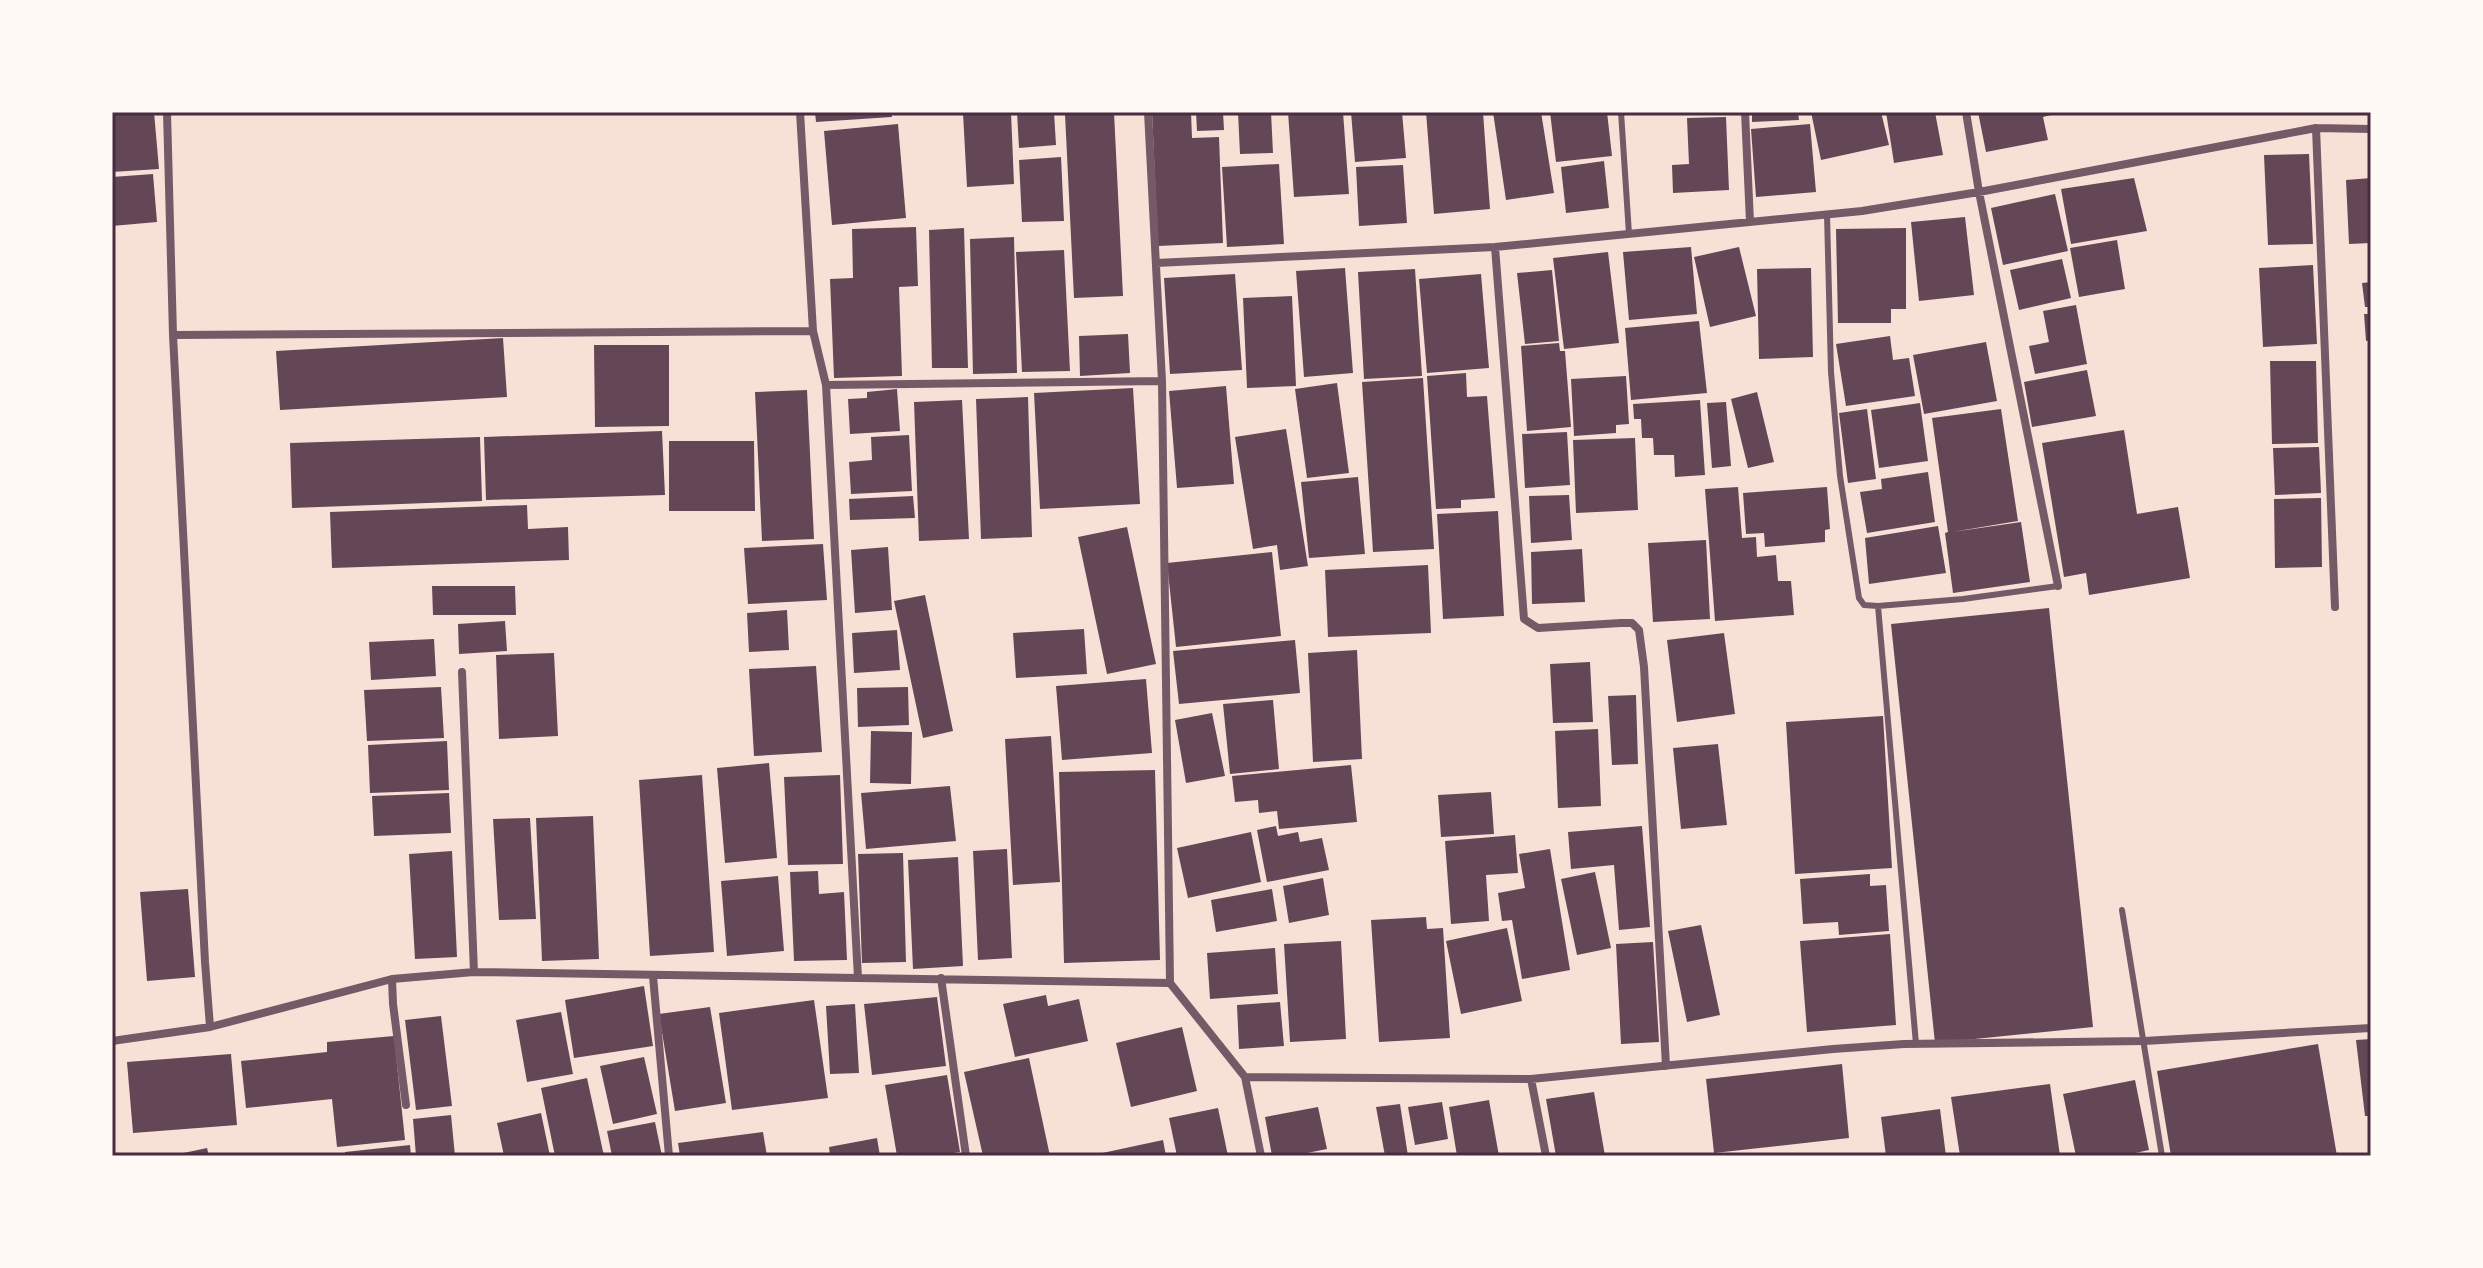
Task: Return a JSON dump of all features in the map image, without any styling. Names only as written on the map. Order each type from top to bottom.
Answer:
[{"type":"street","points":[[167,112],[173,335],[210,1027]]},
{"type":"street","points":[[800,112],[813,331],[826,385],[858,978]]},
{"type":"street","points":[[1148,112],[1162,381],[1170,983],[1245,1077],[1261,1156]]},
{"type":"street","points":[[1745,112],[1750,222]]},
{"type":"street","points":[[1966,112],[1979,192],[2058,586]]},
{"type":"street","points":[[1156,263],[1495,247],[1827,214],[1979,192],[2316,128],[2371,129]]},
{"type":"street","points":[[2316,128],[2335,607]]},
{"type":"street","points":[[1495,247],[1524,619],[1538,628],[1632,623],[1639,630],[1645,683],[1666,1066]]},
{"type":"street","points":[[173,335],[813,331]]},
{"type":"street","points":[[826,385],[1162,381]]},
{"type":"street","points":[[462,672],[474,972]]},
{"type":"street","points":[[112,1041],[210,1027],[392,979],[474,972],[1170,983]]},
{"type":"street","points":[[653,976],[669,1156]]},
{"type":"street","points":[[941,978],[966,1156]]},
{"type":"street","points":[[392,979],[406,1105]]},
{"type":"street","points":[[1245,1077],[1531,1079],[1833,1049],[1916,1044],[2144,1041],[2371,1028]]},
{"type":"street","points":[[1531,1079],[1546,1156]]},
{"type":"lane","points":[[1621,112],[1629,234]]},
{"type":"lane","points":[[1827,214],[1831,372],[1840,476],[1859,598],[1864,605],[1878,606],[1963,599],[2058,586]]},
{"type":"lane","points":[[1878,606],[1916,1044]]},
{"type":"lane","points":[[2122,910],[2162,1156]]},
{"type":"building","points":[[112,112],[154,112],[159,169],[112,172]]},
{"type":"building","points":[[815,112],[891,112],[892,117],[816,122]]},
{"type":"building","points":[[1011,112],[1014,184],[967,187],[963,113]]},
{"type":"building","points":[[1017,112],[1054,112],[1056,145],[1019,148]]},
{"type":"building","points":[[1114,112],[1123,296],[1074,298],[1065,114]]},
{"type":"building","points":[[1152,112],[1191,112],[1192,138],[1219,137],[1223,243],[1158,246]]},
{"type":"building","points":[[1196,112],[1223,112],[1224,130],[1197,131]]},
{"type":"building","points":[[1238,112],[1271,112],[1273,153],[1240,154]]},
{"type":"building","points":[[1288,112],[1343,112],[1349,194],[1294,197]]},
{"type":"building","points":[[1351,112],[1402,112],[1406,158],[1355,162]]},
{"type":"building","points":[[1426,112],[1483,112],[1490,209],[1434,214]]},
{"type":"building","points":[[1493,112],[1541,112],[1554,193],[1506,200]]},
{"type":"building","points":[[1550,112],[1607,112],[1612,156],[1556,162]]},
{"type":"building","points":[[1752,112],[1798,112],[1799,120],[1752,122]]},
{"type":"building","points":[[1811,112],[1881,112],[1889,145],[1821,160]]},
{"type":"building","points":[[1886,112],[1935,112],[1943,155],[1894,163]]},
{"type":"building","points":[[1978,112],[2059,113],[2043,117],[2048,140],[1986,152]]},
{"type":"building","points":[[1726,117],[1729,190],[1673,193],[1672,165],[1689,164],[1687,118]]},
{"type":"building","points":[[898,124],[906,218],[832,225],[824,131]]},
{"type":"building","points":[[1810,124],[1816,192],[1756,197],[1751,129]]},
{"type":"building","points":[[2309,154],[2313,244],[2268,245],[2264,155]]},
{"type":"building","points":[[1061,157],[1064,221],[1022,222],[1019,160]]},
{"type":"building","points":[[1604,161],[1609,208],[1566,213],[1561,167]]},
{"type":"building","points":[[1279,164],[1284,244],[1227,247],[1222,167]]},
{"type":"building","points":[[1403,165],[1407,223],[1359,226],[1356,167]]},
{"type":"building","points":[[153,174],[157,222],[112,226],[112,177]]},
{"type":"building","points":[[2134,178],[2147,231],[2071,244],[2061,189]]},
{"type":"building","points":[[2371,178],[2371,243],[2349,244],[2346,180]]},
{"type":"building","points":[[2055,194],[2068,251],[2003,265],[1991,208]]},
{"type":"building","points":[[1965,217],[1974,295],[1919,301],[1911,222]]},
{"type":"building","points":[[916,227],[918,286],[899,287],[902,376],[834,378],[830,279],[853,278],[852,229]]},
{"type":"building","points":[[964,228],[968,368],[932,368],[929,230]]},
{"type":"building","points":[[1906,228],[1906,309],[1891,309],[1891,323],[1838,323],[1836,229]]},
{"type":"building","points":[[1014,237],[1017,373],[973,374],[970,239]]},
{"type":"building","points":[[2117,240],[2125,289],[2079,297],[2070,248]]},
{"type":"building","points":[[1691,247],[1697,314],[1629,320],[1623,252]]},
{"type":"building","points":[[1739,247],[1756,316],[1710,327],[1694,257]]},
{"type":"building","points":[[1064,250],[1070,371],[1022,372],[1016,252]]},
{"type":"building","points":[[1608,252],[1619,343],[1564,349],[1553,258]]},
{"type":"building","points":[[2062,259],[2071,298],[2019,310],[2010,270]]},
{"type":"building","points":[[2313,265],[2317,344],[2263,347],[2259,268]]},
{"type":"building","points":[[1345,268],[1353,373],[1304,377],[1296,271]]},
{"type":"building","points":[[1811,268],[1813,357],[1759,359],[1757,269]]},
{"type":"building","points":[[1415,269],[1422,376],[1364,379],[1358,272]]},
{"type":"building","points":[[1552,270],[1559,341],[1525,344],[1517,273]]},
{"type":"building","points":[[1235,274],[1242,370],[1170,374],[1164,278]]},
{"type":"building","points":[[1481,274],[1489,368],[1427,373],[1419,279]]},
{"type":"building","points":[[2371,282],[2371,307],[2365,307],[2362,283]]},
{"type":"building","points":[[1292,296],[1296,386],[1247,388],[1243,298]]},
{"type":"building","points":[[2076,305],[2087,364],[2035,374],[2029,346],[2049,342],[2043,311]]},
{"type":"building","points":[[2364,314],[2371,314],[2371,340],[2366,341]]},
{"type":"building","points":[[1699,321],[1707,393],[1631,400],[1625,328]]},
{"type":"building","points":[[1128,334],[1130,373],[1080,376],[1079,336]]},
{"type":"building","points":[[1890,336],[1893,360],[1909,358],[1915,396],[1846,406],[1836,344]]},
{"type":"building","points":[[503,338],[507,397],[280,410],[276,351]]},
{"type":"building","points":[[1986,342],[1997,401],[1924,414],[1913,355]]},
{"type":"building","points":[[1559,343],[1560,351],[1565,351],[1571,427],[1527,431],[1521,346]]},
{"type":"building","points":[[594,345],[669,345],[669,426],[595,427]]},
{"type":"building","points":[[2270,361],[2316,361],[2318,443],[2272,444]]},
{"type":"building","points":[[2087,370],[2096,416],[2032,427],[2024,382]]},
{"type":"building","points":[[1466,373],[1467,397],[1487,396],[1495,498],[1461,500],[1461,508],[1436,509],[1427,376]]},
{"type":"building","points":[[1626,376],[1629,424],[1616,425],[1616,433],[1574,436],[1571,379]]},
{"type":"building","points":[[1423,378],[1434,549],[1373,552],[1362,382]]},
{"type":"building","points":[[1337,383],[1349,473],[1307,478],[1295,389]]},
{"type":"building","points":[[1226,386],[1234,484],[1177,488],[1169,391]]},
{"type":"building","points":[[1133,388],[1140,504],[1040,509],[1034,393]]},
{"type":"building","points":[[897,389],[900,431],[850,434],[848,399],[867,398],[867,392]]},
{"type":"building","points":[[807,390],[814,539],[762,541],[755,392]]},
{"type":"building","points":[[1757,392],[1774,462],[1748,468],[1731,399]]},
{"type":"building","points":[[1028,397],[1032,537],[981,539],[976,399]]},
{"type":"building","points":[[962,400],[969,539],[919,541],[914,402]]},
{"type":"building","points":[[1700,400],[1705,475],[1675,477],[1674,455],[1654,455],[1653,438],[1642,438],[1641,419],[1634,419],[1633,404]]},
{"type":"building","points":[[1726,402],[1731,466],[1712,468],[1707,403]]},
{"type":"building","points":[[1920,403],[1928,461],[1879,468],[1871,410]]},
{"type":"building","points":[[1867,409],[1876,479],[1848,483],[1839,413]]},
{"type":"building","points":[[2001,409],[2018,521],[1952,532],[2021,522],[2030,582],[1953,593],[1932,418]]},
{"type":"building","points":[[1286,429],[1308,566],[1280,570],[1277,545],[1253,549],[1235,437]]},
{"type":"building","points":[[2124,430],[2137,514],[2178,507],[2190,578],[2089,595],[2086,573],[2064,577],[2042,443]]},
{"type":"building","points":[[662,431],[665,495],[486,500],[484,437]]},
{"type":"building","points":[[1567,432],[1570,485],[1525,488],[1522,434]]},
{"type":"building","points":[[909,435],[912,491],[851,494],[849,462],[872,460],[871,437]]},
{"type":"building","points":[[480,437],[482,501],[292,508],[290,443]]},
{"type":"building","points":[[1635,438],[1638,510],[1576,513],[1573,440]]},
{"type":"building","points":[[669,441],[754,441],[755,511],[669,511]]},
{"type":"building","points":[[2319,447],[2321,493],[2275,495],[2273,448]]},
{"type":"building","points":[[1928,472],[1935,522],[1867,533],[1860,492],[1882,489],[1881,479]]},
{"type":"building","points":[[1358,477],[1365,554],[1309,558],[1301,482]]},
{"type":"building","points":[[1738,487],[1742,538],[1756,537],[1757,557],[1776,555],[1778,581],[1791,581],[1794,615],[1715,621],[1705,489]]},
{"type":"building","points":[[1827,487],[1830,529],[1825,530],[1825,542],[1765,547],[1764,533],[1746,534],[1743,493]]},
{"type":"building","points":[[1569,495],[1572,540],[1531,543],[1529,496]]},
{"type":"building","points":[[913,496],[915,518],[850,520],[849,499]]},
{"type":"building","points":[[2321,498],[2322,567],[2275,568],[2274,499]]},
{"type":"building","points":[[527,505],[528,529],[568,527],[569,560],[332,568],[330,512]]},
{"type":"building","points":[[1498,511],[1504,616],[1443,619],[1437,514]]},
{"type":"building","points":[[1938,526],[1946,573],[1869,584],[1865,538]]},
{"type":"building","points":[[1127,527],[1156,664],[1107,674],[1078,537]]},
{"type":"building","points":[[1706,540],[1710,619],[1653,622],[1648,543]]},
{"type":"building","points":[[823,544],[827,600],[748,604],[744,548]]},
{"type":"building","points":[[888,547],[892,610],[855,613],[851,550]]},
{"type":"building","points":[[1582,549],[1585,602],[1532,604],[1531,552]]},
{"type":"building","points":[[1272,552],[1281,636],[1176,647],[1167,563]]},
{"type":"building","points":[[1428,565],[1431,633],[1328,637],[1325,570]]},
{"type":"building","points":[[432,586],[515,586],[516,615],[433,615]]},
{"type":"building","points":[[925,595],[953,731],[923,738],[894,601]]},
{"type":"building","points":[[2049,608],[2093,1027],[1935,1043],[1891,624]]},
{"type":"building","points":[[787,610],[789,650],[749,652],[747,613]]},
{"type":"building","points":[[505,621],[507,651],[459,654],[458,624]]},
{"type":"building","points":[[1084,629],[1087,674],[1016,678],[1013,633]]},
{"type":"building","points":[[897,630],[900,670],[854,673],[852,633]]},
{"type":"building","points":[[1724,633],[1735,714],[1677,722],[1667,640]]},
{"type":"building","points":[[434,639],[436,676],[371,680],[369,642]]},
{"type":"building","points":[[1295,640],[1300,693],[1179,704],[1173,651]]},
{"type":"building","points":[[1357,650],[1362,759],[1313,762],[1308,653]]},
{"type":"building","points":[[554,653],[558,736],[499,739],[496,655]]},
{"type":"building","points":[[1590,662],[1593,722],[1553,723],[1550,664]]},
{"type":"building","points":[[816,666],[822,752],[754,756],[749,669]]},
{"type":"building","points":[[1146,679],[1152,753],[1062,760],[1056,686]]},
{"type":"building","points":[[441,687],[444,738],[367,741],[364,690]]},
{"type":"building","points":[[908,687],[909,725],[858,727],[857,688]]},
{"type":"building","points":[[1636,695],[1638,764],[1612,765],[1608,696]]},
{"type":"building","points":[[1273,700],[1279,769],[1230,774],[1223,704]]},
{"type":"building","points":[[1212,713],[1225,776],[1186,783],[1175,720]]},
{"type":"building","points":[[1883,716],[1892,868],[1795,874],[1786,722]]},
{"type":"building","points":[[1598,729],[1601,806],[1558,808],[1555,731]]},
{"type":"building","points":[[871,731],[912,732],[911,784],[870,783]]},
{"type":"building","points":[[1051,736],[1060,882],[1013,885],[1005,739]]},
{"type":"building","points":[[447,741],[449,790],[370,793],[368,745]]},
{"type":"building","points":[[1718,744],[1727,825],[1681,829],[1673,748]]},
{"type":"building","points":[[769,763],[777,858],[725,863],[717,768]]},
{"type":"building","points":[[1351,765],[1357,822],[1279,829],[1277,811],[1259,813],[1258,800],[1235,802],[1232,776]]},
{"type":"building","points":[[1155,770],[1160,960],[1064,963],[1059,772]]},
{"type":"building","points":[[702,775],[714,952],[650,956],[639,780]]},
{"type":"building","points":[[840,775],[843,864],[788,865],[784,777]]},
{"type":"building","points":[[950,786],[956,841],[866,849],[861,793]]},
{"type":"building","points":[[1491,792],[1494,834],[1441,837],[1438,795]]},
{"type":"building","points":[[449,793],[451,833],[374,836],[372,796]]},
{"type":"building","points":[[593,816],[599,959],[542,961],[536,818]]},
{"type":"building","points":[[530,818],[536,919],[499,920],[493,819]]},
{"type":"building","points":[[1276,826],[1278,836],[1298,832],[1300,842],[1322,838],[1329,870],[1267,882],[1257,830]]},
{"type":"building","points":[[1642,826],[1650,927],[1619,930],[1614,865],[1571,869],[1568,832]]},
{"type":"building","points":[[1251,832],[1261,882],[1188,898],[1177,848]]},
{"type":"building","points":[[1515,835],[1518,873],[1486,875],[1489,921],[1451,924],[1445,841]]},
{"type":"building","points":[[1007,849],[1012,958],[978,960],[973,851]]},
{"type":"building","points":[[1550,849],[1570,970],[1522,979],[1512,920],[1502,921],[1498,893],[1525,888],[1519,854]]},
{"type":"building","points":[[452,851],[457,957],[415,959],[409,854]]},
{"type":"building","points":[[903,853],[906,962],[862,963],[858,854]]},
{"type":"building","points":[[958,857],[963,966],[913,969],[908,860]]},
{"type":"building","points":[[818,871],[819,894],[844,892],[847,960],[794,961],[790,872]]},
{"type":"building","points":[[1595,872],[1611,948],[1577,955],[1561,879]]},
{"type":"building","points":[[1870,874],[1870,886],[1886,885],[1889,931],[1839,935],[1838,922],[1803,924],[1800,879]]},
{"type":"building","points":[[778,876],[784,951],[727,956],[721,881]]},
{"type":"building","points":[[1323,878],[1329,915],[1289,923],[1283,886]]},
{"type":"building","points":[[188,889],[195,977],[147,981],[140,892]]},
{"type":"building","points":[[1272,889],[1277,921],[1216,932],[1211,900]]},
{"type":"building","points":[[1426,917],[1427,929],[1443,928],[1450,1038],[1379,1042],[1371,920]]},
{"type":"building","points":[[1701,925],[1720,1015],[1687,1022],[1668,931]]},
{"type":"building","points":[[1507,928],[1522,1001],[1461,1014],[1446,941]]},
{"type":"building","points":[[1890,934],[1896,1025],[1807,1032],[1800,941]]},
{"type":"building","points":[[1341,941],[1346,1039],[1290,1042],[1284,944]]},
{"type":"building","points":[[1653,942],[1659,1042],[1621,1044],[1616,944]]},
{"type":"building","points":[[1275,948],[1278,994],[1210,999],[1207,953]]},
{"type":"building","points":[[644,986],[653,1046],[574,1058],[565,1000]]},
{"type":"building","points":[[1046,995],[1048,1006],[1079,999],[1088,1041],[1015,1057],[1003,1004]]},
{"type":"building","points":[[937,997],[946,1066],[872,1075],[864,1004]]},
{"type":"building","points":[[814,1000],[828,1098],[732,1110],[719,1013]]},
{"type":"building","points":[[1280,1002],[1284,1046],[1239,1049],[1237,1005]]},
{"type":"building","points":[[855,1004],[859,1073],[830,1074],[826,1006]]},
{"type":"building","points":[[710,1007],[726,1103],[675,1111],[659,1014]]},
{"type":"building","points":[[561,1012],[573,1074],[527,1082],[516,1020]]},
{"type":"building","points":[[441,1016],[452,1106],[416,1110],[405,1020]]},
{"type":"building","points":[[1182,1027],[1197,1091],[1131,1107],[1116,1043]]},
{"type":"building","points":[[394,1036],[405,1140],[337,1147],[332,1099],[246,1108],[241,1061],[327,1052],[327,1042]]},
{"type":"building","points":[[2371,1039],[2371,1116],[2365,1116],[2356,1040]]},
{"type":"building","points":[[2318,1044],[2337,1156],[2171,1156],[2157,1071]]},
{"type":"building","points":[[231,1054],[237,1125],[133,1133],[127,1062]]},
{"type":"building","points":[[644,1057],[657,1114],[613,1124],[600,1066]]},
{"type":"building","points":[[1029,1058],[1050,1156],[983,1156],[964,1072]]},
{"type":"building","points":[[1842,1064],[1849,1138],[1714,1153],[1706,1079]]},
{"type":"building","points":[[947,1075],[960,1152],[897,1156],[885,1085]]},
{"type":"building","points":[[587,1078],[604,1156],[555,1156],[541,1088]]},
{"type":"building","points":[[2135,1080],[2149,1150],[2122,1156],[2076,1156],[2063,1094]]},
{"type":"building","points":[[2050,1084],[2060,1156],[1960,1156],[1951,1097]]},
{"type":"building","points":[[1594,1092],[1605,1156],[1556,1156],[1546,1099]]},
{"type":"building","points":[[1489,1100],[1499,1156],[1457,1156],[1449,1107]]},
{"type":"building","points":[[1442,1102],[1448,1139],[1415,1145],[1408,1107]]},
{"type":"building","points":[[1400,1104],[1408,1156],[1385,1156],[1376,1107]]},
{"type":"building","points":[[1318,1107],[1327,1149],[1292,1156],[1272,1156],[1265,1117]]},
{"type":"building","points":[[1218,1108],[1228,1156],[1177,1156],[1169,1118]]},
{"type":"building","points":[[1940,1109],[1946,1156],[1886,1156],[1881,1117]]},
{"type":"building","points":[[541,1113],[550,1156],[504,1156],[497,1123]]},
{"type":"building","points":[[451,1115],[455,1156],[416,1156],[413,1119]]},
{"type":"building","points":[[655,1122],[662,1156],[612,1156],[607,1131]]},
{"type":"building","points":[[763,1132],[767,1156],[680,1156],[678,1143]]},
{"type":"building","points":[[877,1138],[880,1156],[830,1156],[829,1147]]},
{"type":"building","points":[[1163,1140],[1166,1156],[1093,1156],[1093,1155]]},
{"type":"building","points":[[410,1145],[411,1156],[345,1156],[345,1152]]},
{"type":"building","points":[[207,1148],[209,1156],[174,1156],[174,1155]]}]
